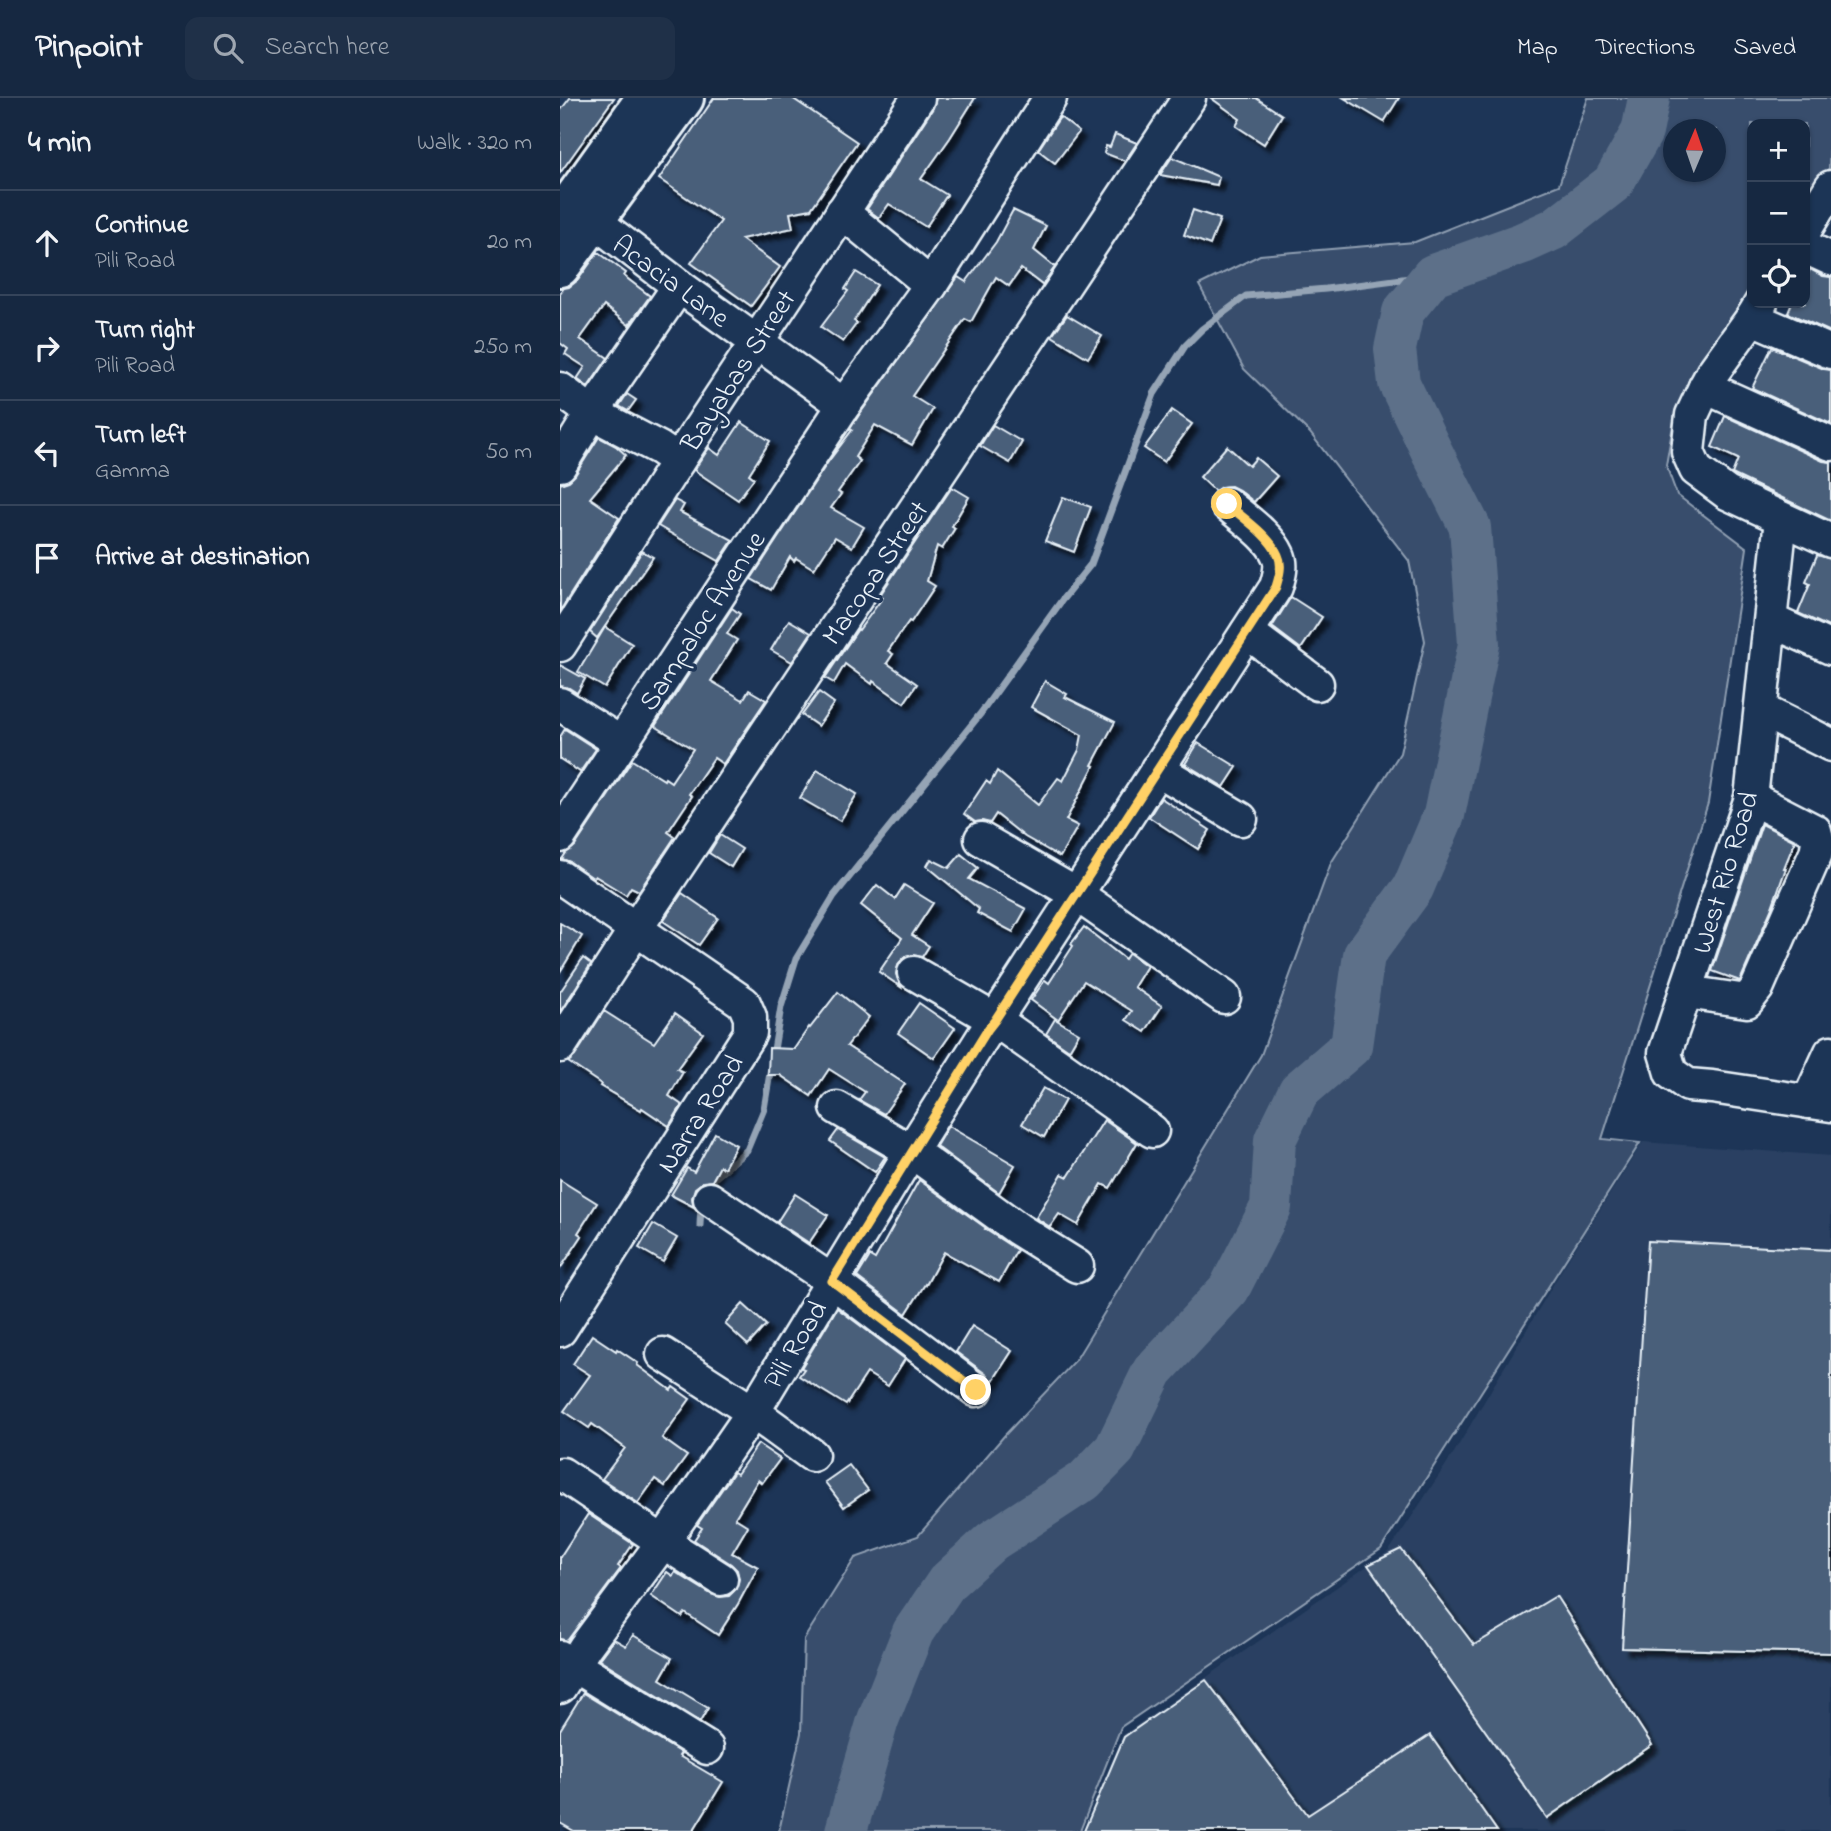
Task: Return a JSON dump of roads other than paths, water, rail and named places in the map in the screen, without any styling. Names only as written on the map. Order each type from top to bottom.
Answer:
[{"type":"main road","points":[[560,267],[575,214],[646,98]]},
{"type":"main road","points":[[575,214],[684,98]]},
{"type":"street","name":"Bayabas Street","points":[[560,645],[918,98]]},
{"type":"street","name":"Sampaloc Avenue","points":[[560,836],[844,405],[931,285],[1050,98]]},
{"type":"street","name":"Macopa Street","points":[[560,1046],[1189,98]]},
{"type":"street","points":[[1810,222],[1831,187]]},
{"type":"street","points":[[842,212],[931,285]]},
{"type":"street","name":"Acacia Lane","points":[[575,214],[844,405]]},
{"type":"street","points":[[1810,249],[1831,258]]},
{"type":"street","points":[[560,465],[592,413],[679,286]]},
{"type":"street","points":[[1831,352],[1757,310],[1705,387],[1692,415],[1688,452],[1696,470],[1727,493],[1831,541]]},
{"type":"street","points":[[1705,387],[1831,444]]},
{"type":"street","points":[[560,389],[592,413],[678,461]]},
{"type":"street","name":"Pili Road","points":[[564,1670],[585,1647],[663,1542],[753,1412],[988,1029],[1276,587],[1281,572],[1279,556],[1267,539],[1227,504]]},
{"type":"street","name":"West Rio Road","points":[[1782,519],[1751,799],[1665,1053],[1671,1073],[1688,1085],[1819,1103]]},
{"type":"street","points":[[1772,621],[1831,648]]},
{"type":"street","points":[[1248,632],[1317,684]]},
{"type":"street","points":[[560,704],[621,743]]},
{"type":"street","points":[[1761,710],[1831,745]]},
{"type":"street","points":[[1157,769],[1241,819]]},
{"type":"street","points":[[1686,992],[1747,1001],[1757,988],[1816,853],[1818,842],[1815,831],[1751,799]]},
{"type":"street","points":[[981,839],[1076,894],[1224,997]]},
{"type":"street","name":"Narra Road","points":[[560,877],[744,1003],[750,1017],[750,1033],[560,1330]]},
{"type":"street","points":[[914,973],[995,1020],[1152,1131]]},
{"type":"street","points":[[1819,1103],[1831,1052]]},
{"type":"street","points":[[837,1108],[911,1152],[1018,1229],[1077,1266]]},
{"type":"street","points":[[710,1199],[832,1281],[976,1390]]},
{"type":"street","points":[[663,1354],[753,1412],[813,1455]]},
{"type":"street","points":[[562,1474],[721,1579]]},
{"type":"street","points":[[564,1670],[707,1748]]},
{"type":"waterway","points":[[846,1831],[878,1720],[913,1632],[947,1582],[992,1541],[1084,1481],[1115,1449],[1153,1371],[1229,1289],[1271,1207],[1275,1140],[1299,1091],[1351,1046],[1364,955],[1413,888],[1444,815],[1479,644],[1470,527],[1399,383],[1395,349],[1403,312],[1433,275],[1554,229],[1613,183],[1642,132],[1649,98]]},
{"type":"waterway","points":[[773,1056],[781,1007],[796,959],[834,896],[981,713],[1091,564],[1154,394],[1185,346],[1202,329],[1246,296],[1433,275]]},
{"type":"waterway","points":[[704,1190],[747,1150],[764,1109],[771,1067]]},
{"type":"waterway","points":[[700,1225],[701,1205]]}]
